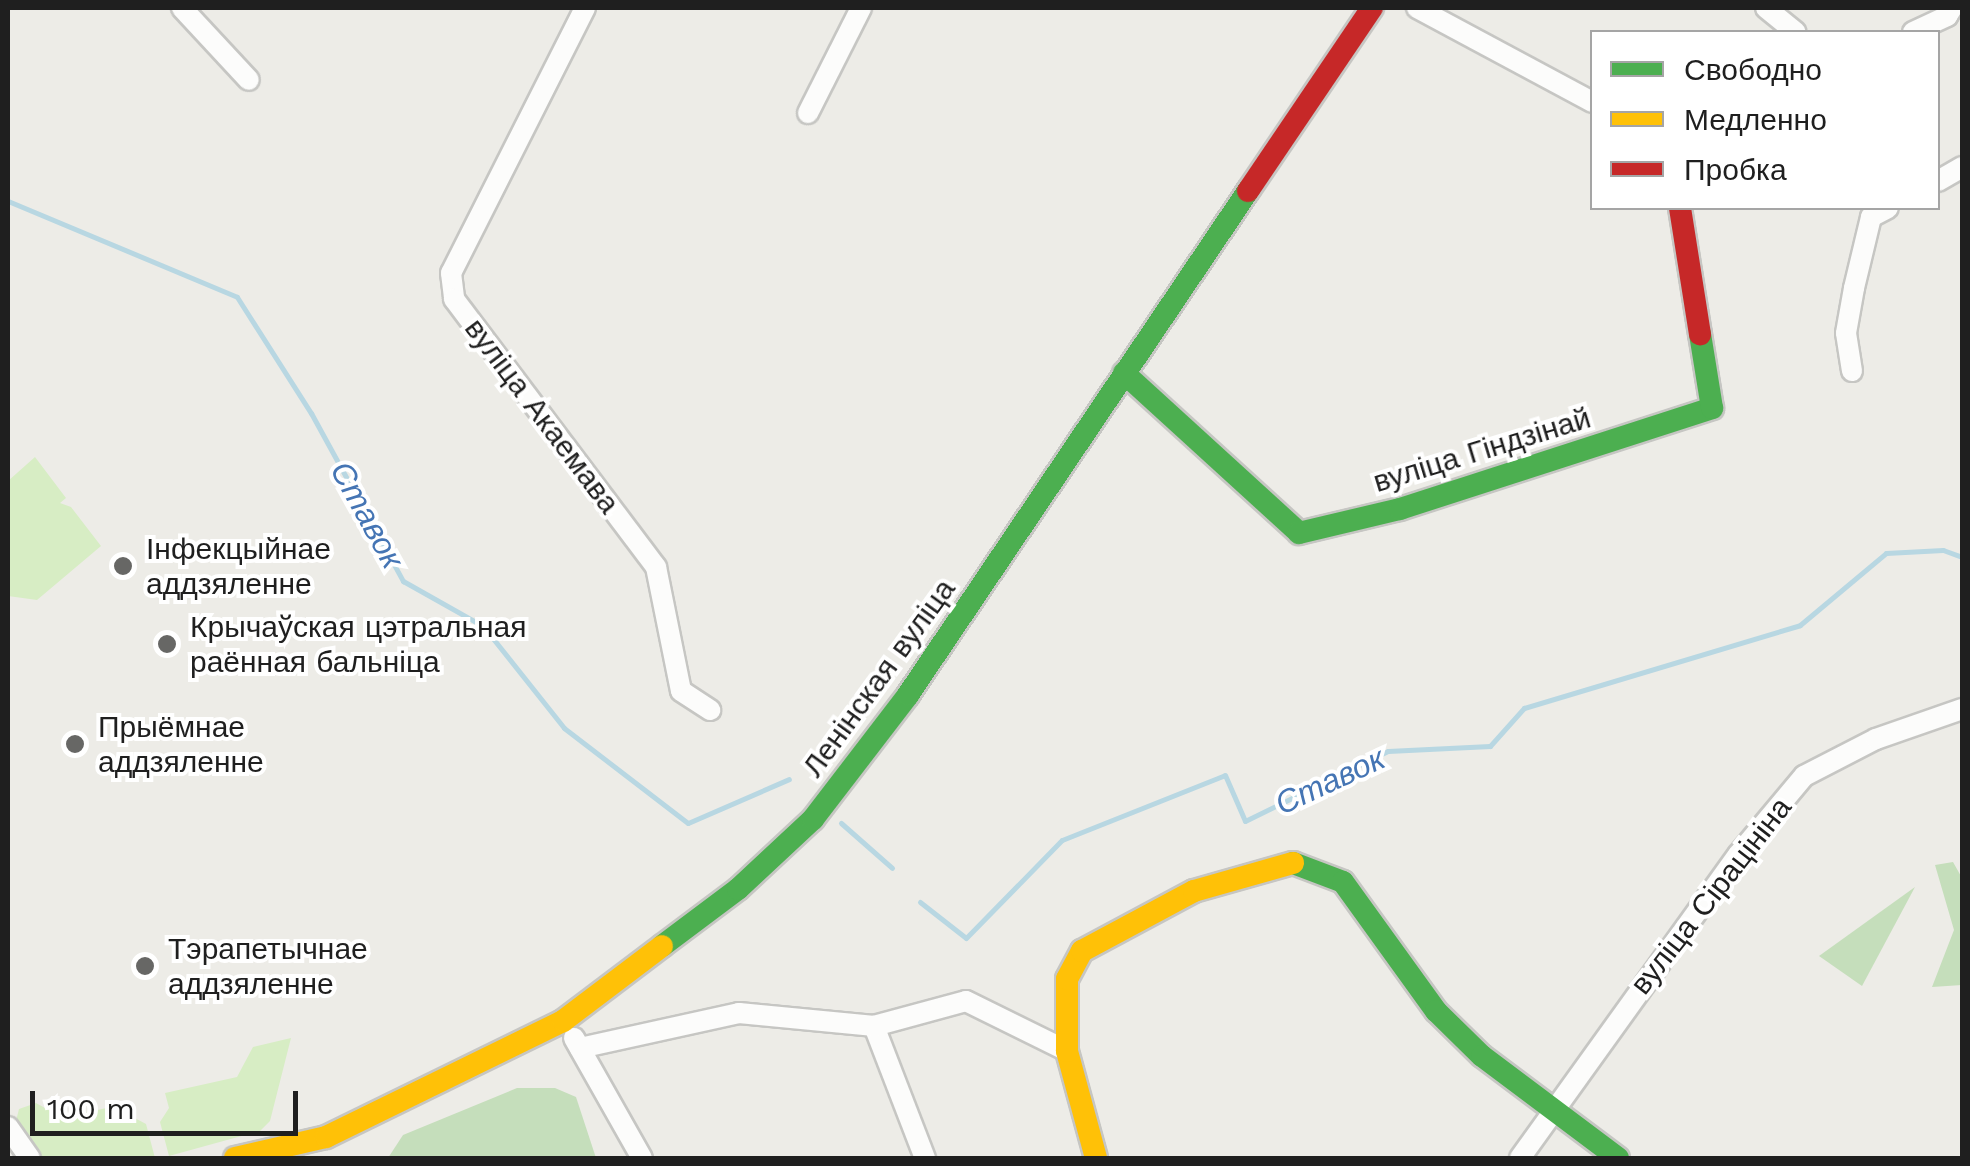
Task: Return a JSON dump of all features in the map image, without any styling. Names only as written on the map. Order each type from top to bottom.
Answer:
[{"type":"street","points":[[182,8],[249,80]]},
{"type":"street","name":"вуліца Акаемава","points":[[585,8],[458,259],[454,298],[656,568],[681,692],[710,710]]},
{"type":"street","points":[[808,113],[862,8]]},
{"type":"street","name":"Ленінская вуліца","points":[[235,1158],[326,1137],[563,1022],[724,900],[813,820],[908,696],[1372,8]]},
{"type":"street","points":[[1418,8],[1590,101]]},
{"type":"street","points":[[1766,8],[1794,30]]},
{"type":"street","points":[[1917,30],[1949,12]]},
{"type":"street","points":[[1940,179],[1962,167]]},
{"type":"street","name":"вуліца Гіндзінай","points":[[1124,373],[1299,532],[1400,509],[1712,408],[1680,210]]},
{"type":"street","points":[[1852,371],[1846,333],[1854,288],[1871,217],[1884,210]]},
{"type":"street","name":"вуліца Сірацініна","points":[[1520,1158],[1550,1110],[1804,776],[1876,739],[1962,709]]},
{"type":"street","points":[[1096,1158],[1067,1052],[1067,979],[1082,951],[1194,892],[1286,860],[1344,882],[1401,971],[1436,1011],[1550,1110],[1618,1158]]},
{"type":"street","points":[[580,1048],[739,1013],[874,1026],[966,1000],[1067,1052]]},
{"type":"street","points":[[563,1022],[642,1158]]},
{"type":"street","points":[[874,1026],[925,1158]]},
{"type":"street","points":[[8,1127],[30,1158]]},
{"type":"green space","points":[[35,457],[66,498],[60,503],[71,507],[101,546],[37,600],[8,596],[8,481]]},
{"type":"green space","points":[[1953,862],[1962,878],[1962,985],[1932,987],[1954,930],[1935,865]]},
{"type":"green space","points":[[1915,887],[1862,986],[1819,956]]},
{"type":"green space","points":[[291,1038],[270,1121],[260,1131],[169,1156],[160,1122],[169,1108],[165,1093],[237,1077],[253,1047]]},
{"type":"green space","points":[[517,1088],[555,1088],[576,1097],[596,1158],[388,1158],[403,1135]]},
{"type":"green space","points":[[36,1103],[63,1118],[128,1103],[131,1116],[146,1124],[155,1158],[39,1158],[16,1121],[19,1109]]},
{"type":"waterway","name":"Ставок","points":[[8,201],[237,297],[311,413],[403,581],[483,626],[564,728],[688,823],[789,779]]},
{"type":"waterway","name":"Ставок","points":[[920,902],[966,938],[1062,840],[1225,775],[1245,821],[1388,751],[1490,746],[1524,708],[1800,625],[1886,553],[1943,550],[1962,557]]},
{"type":"waterway","name":"Ставок","points":[[841,823],[892,868]]},
{"type":"traffic: fast","points":[[662,946],[738,889],[813,819],[908,695],[1248,191]]},
{"type":"traffic: fast","points":[[1124,373],[1299,533],[1400,509],[1712,408],[1700,334]]},
{"type":"traffic: fast","points":[[1293,863],[1343,882],[1436,1011],[1482,1056],[1618,1158]]},
{"type":"traffic: slow","points":[[1096,1158],[1067,1051],[1067,979],[1082,951],[1194,891],[1293,863]]},
{"type":"traffic: slow","points":[[235,1158],[326,1137],[563,1021],[662,946]]},
{"type":"traffic: jam","points":[[1248,191],[1372,8]]},
{"type":"traffic: jam","points":[[1680,210],[1700,334]]},
{"type":"place","name":"Інфекцыйнае аддзяленне","points":[[123,566]]},
{"type":"place","name":"Крычаўская цэтральная раённая бальніца","points":[[167,644]]},
{"type":"place","name":"Прыёмнае аддзяленне","points":[[75,744]]},
{"type":"place","name":"Тэрапетычнае аддзяленне","points":[[145,966]]}]
